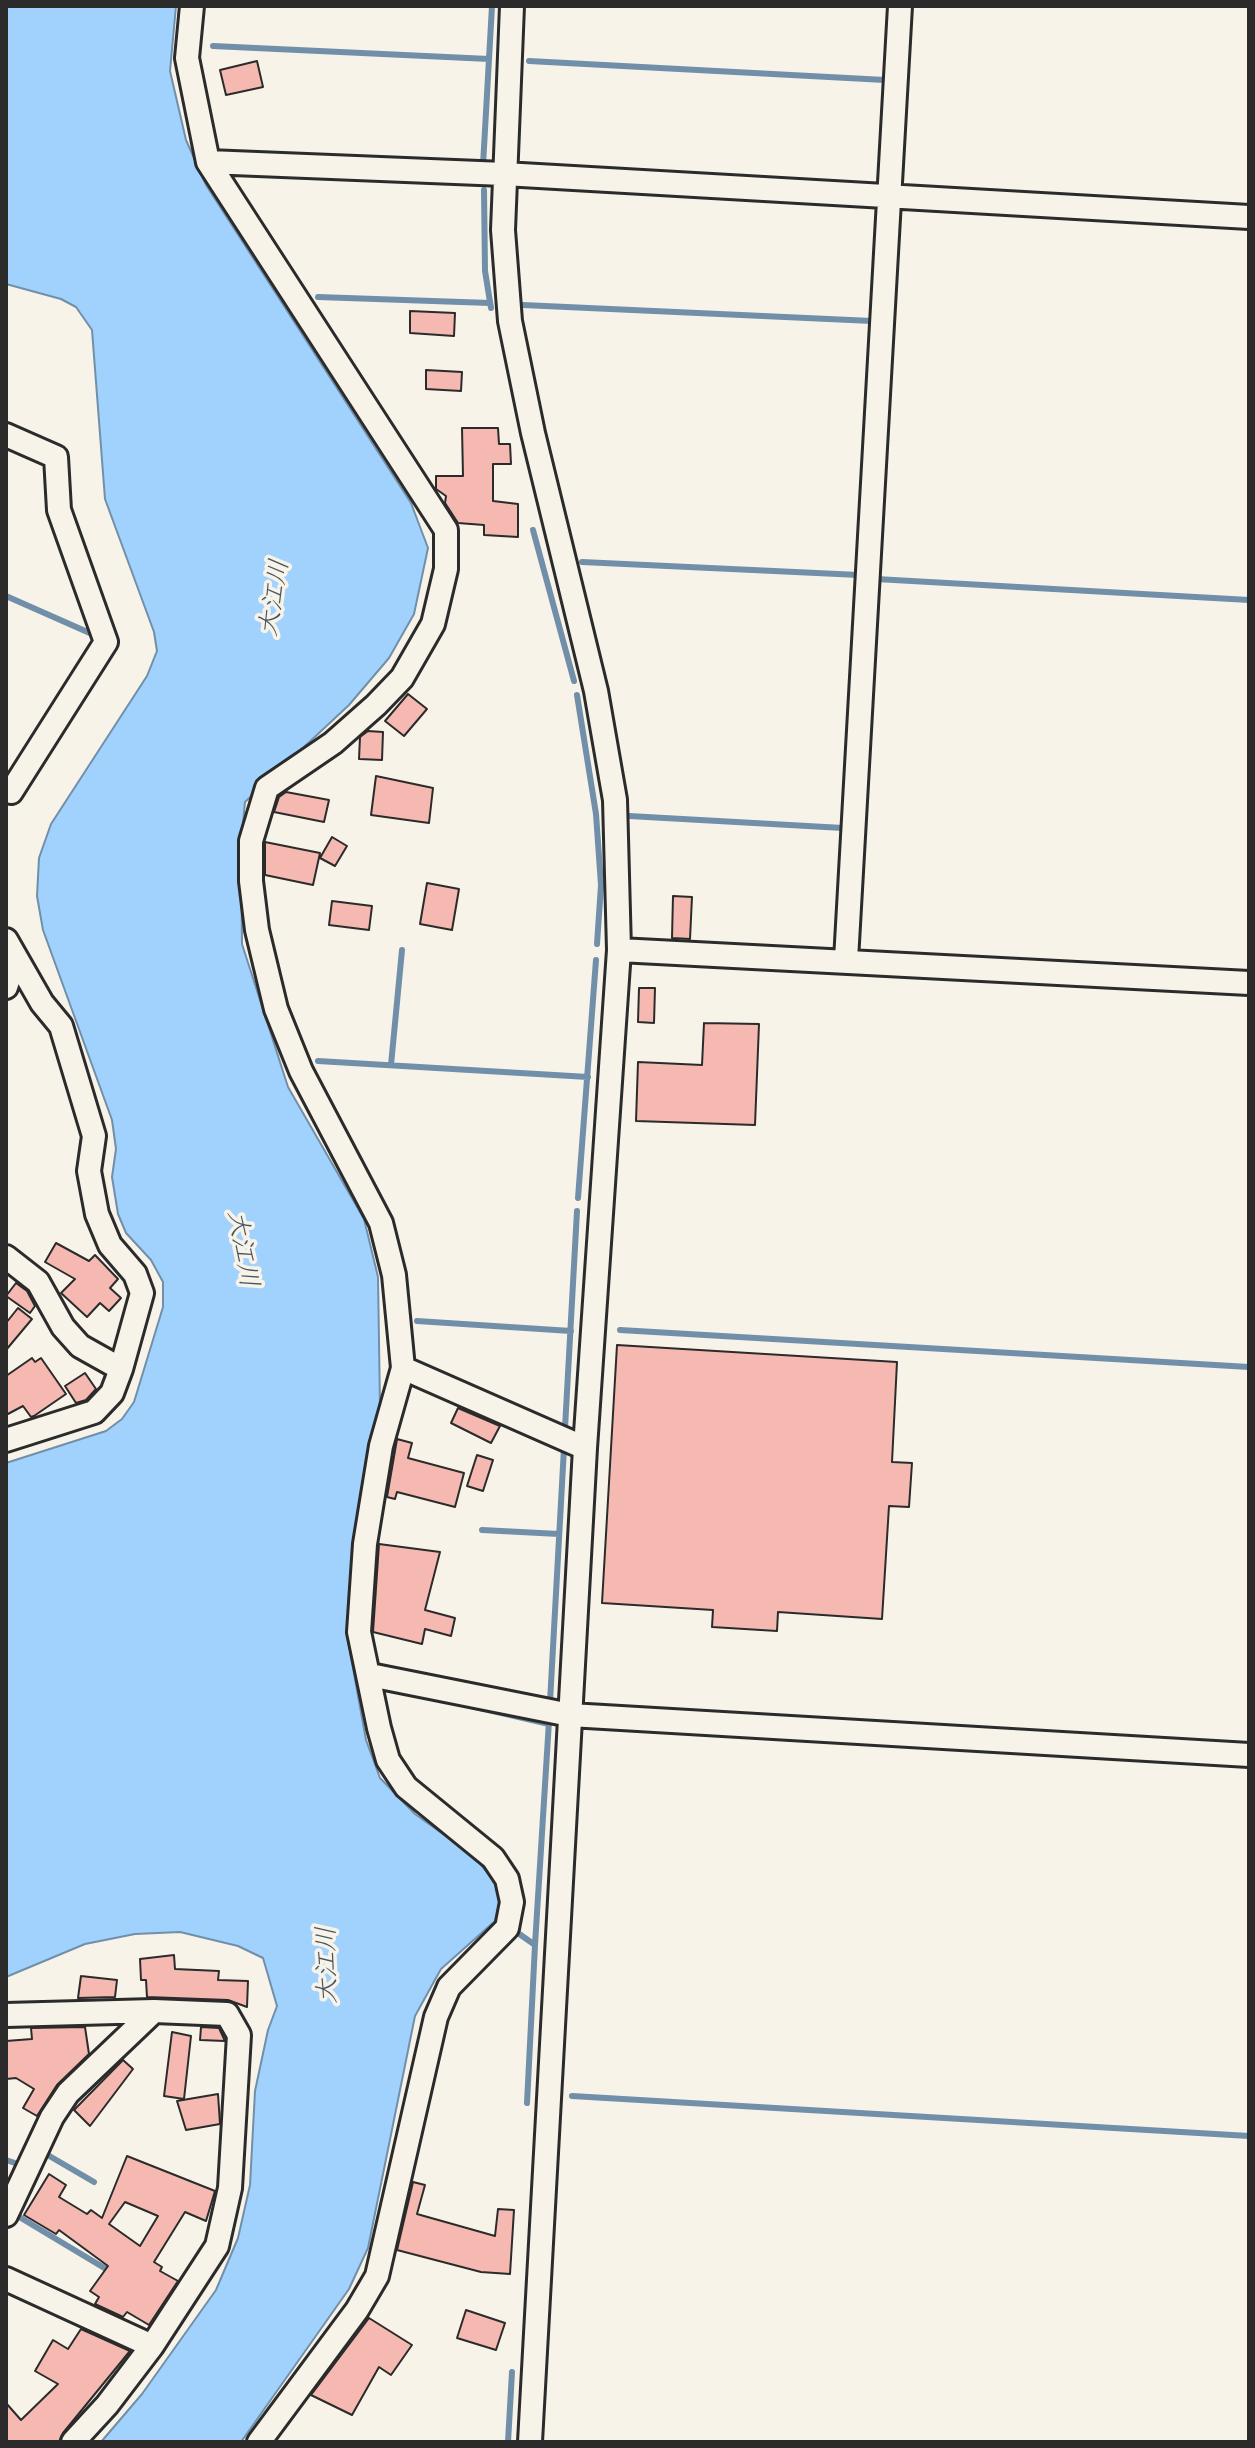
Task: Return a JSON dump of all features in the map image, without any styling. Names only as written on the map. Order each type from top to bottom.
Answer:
[{"type":"street","points":[[192,6],[187,58],[208,162],[446,530],[446,569],[433,624],[402,678],[333,743],[267,788],[251,841],[251,881],[257,930],[276,1009],[301,1071],[381,1223],[394,1275],[403,1368],[381,1446],[365,1544],[359,1632],[388,1760],[406,1787],[493,1858],[507,1879],[511,1915],[507,1928],[449,1987],[436,2017],[377,2276],[357,2310],[259,2442]]},
{"type":"street","points":[[512,6],[504,174],[504,256],[510,321],[533,433],[596,691],[615,800],[619,950],[585,1448],[530,2442]]},
{"type":"street","points":[[846,960],[900,6]]},
{"type":"street","points":[[208,162],[504,174],[1249,217]]},
{"type":"street","points":[[6,435],[56,457],[59,510],[106,642],[8,797]]},
{"type":"street","points":[[6,940],[16,951],[42,1003],[61,1026],[94,1136],[89,1171],[97,1214],[110,1245],[135,1274],[142,1293],[112,1393],[94,1412],[6,1440]]},
{"type":"street","points":[[619,950],[1249,983]]},
{"type":"street","points":[[6,962],[9,978],[6,987]]},
{"type":"street","points":[[6,1257],[38,1282],[63,1327],[80,1346],[121,1369]]},
{"type":"street","points":[[403,1368],[585,1448]]},
{"type":"street","points":[[370,1675],[570,1715],[1249,1755]]},
{"type":"street","points":[[6,2015],[154,2011],[227,2014],[239,2035],[230,2188],[217,2246],[152,2346],[107,2405],[73,2442]]},
{"type":"street","points":[[6,2215],[52,2117],[68,2093],[154,2011]]},
{"type":"street","points":[[6,2279],[152,2346]]},
{"type":"water","name":"大江川","points":[[6,6],[176,6],[170,71],[186,140],[206,185],[411,503],[428,548],[414,614],[389,658],[349,705],[245,802],[241,846],[242,944],[288,1087],[364,1219],[378,1277],[380,1406],[352,1553],[347,1635],[366,1740],[380,1778],[415,1814],[475,1857],[503,1893],[495,1921],[441,1969],[415,2016],[368,2248],[349,2289],[241,2442],[101,2442],[142,2394],[216,2290],[238,2238],[250,2185],[255,2091],[268,2030],[277,2006],[263,1958],[238,1946],[180,1932],[135,1934],[85,1944],[6,1977],[6,1463],[106,1431],[122,1419],[134,1402],[163,1307],[163,1282],[151,1260],[126,1233],[118,1214],[112,1177],[116,1149],[112,1120],[43,930],[37,896],[39,858],[51,824],[147,676],[157,651],[154,632],[105,499],[92,330],[76,307],[61,299],[6,284]]},
{"type":"building","points":[[257,61],[263,87],[226,95],[220,70]]},
{"type":"building","points":[[410,311],[455,313],[454,336],[410,333]]},
{"type":"building","points":[[426,370],[462,372],[461,391],[426,389]]},
{"type":"building","points":[[462,428],[498,428],[499,444],[510,444],[511,464],[493,464],[493,501],[518,504],[518,537],[484,535],[484,525],[458,523],[445,503],[446,496],[436,489],[436,476],[463,476]]},
{"type":"building","points":[[408,694],[427,709],[404,736],[385,721]]},
{"type":"building","points":[[368,731],[383,732],[382,760],[359,759],[360,737]]},
{"type":"building","points":[[376,776],[433,788],[429,823],[371,815]]},
{"type":"building","points":[[286,792],[329,800],[324,822],[274,812],[279,797]]},
{"type":"building","points":[[332,837],[347,846],[335,866],[320,858]]},
{"type":"building","points":[[265,842],[320,853],[313,885],[265,875]]},
{"type":"building","points":[[427,883],[459,889],[452,930],[420,924]]},
{"type":"building","points":[[673,896],[692,897],[690,939],[672,938]]},
{"type":"building","points":[[332,901],[372,906],[369,930],[329,925]]},
{"type":"building","points":[[639,988],[655,988],[654,1023],[638,1022]]},
{"type":"building","points":[[704,1023],[759,1024],[755,1125],[636,1121],[638,1062],[702,1065]]},
{"type":"building","points":[[56,1243],[89,1261],[95,1255],[118,1279],[110,1288],[121,1298],[109,1311],[100,1303],[87,1317],[61,1293],[75,1279],[45,1262]]},
{"type":"building","points":[[16,1283],[27,1291],[35,1306],[30,1313],[6,1296]]},
{"type":"building","points":[[18,1308],[32,1319],[6,1350],[6,1323]]},
{"type":"building","points":[[617,1345],[897,1362],[892,1462],[912,1463],[909,1507],[889,1506],[882,1619],[778,1612],[777,1631],[712,1627],[713,1610],[602,1603]]},
{"type":"building","points":[[32,1358],[35,1362],[41,1358],[66,1394],[34,1416],[31,1417],[23,1406],[6,1415],[6,1376]]},
{"type":"building","points":[[85,1373],[96,1389],[86,1400],[76,1403],[65,1386]]},
{"type":"building","points":[[458,1408],[500,1426],[491,1443],[451,1423]]},
{"type":"building","points":[[397,1439],[412,1443],[408,1458],[464,1473],[455,1507],[397,1492],[395,1499],[387,1497]]},
{"type":"building","points":[[477,1455],[493,1460],[483,1491],[467,1486]]},
{"type":"building","points":[[379,1544],[440,1552],[425,1610],[455,1618],[451,1636],[425,1629],[422,1644],[373,1632]]},
{"type":"building","points":[[174,1955],[175,1969],[219,1971],[218,1980],[248,1981],[247,2007],[228,2000],[147,1997],[146,1980],[141,1980],[140,1959]]},
{"type":"building","points":[[81,1976],[117,1980],[115,1997],[78,1998]]},
{"type":"building","points":[[85,2027],[89,2054],[57,2085],[37,2116],[23,2108],[34,2089],[16,2078],[6,2079],[6,2041],[32,2039],[31,2028]]},
{"type":"building","points":[[201,2027],[219,2028],[225,2041],[200,2040]]},
{"type":"building","points":[[172,2032],[191,2036],[184,2099],[164,2096]]},
{"type":"building","points":[[123,2060],[133,2069],[90,2126],[74,2110]]},
{"type":"building","points":[[218,2094],[220,2124],[186,2130],[177,2101]]},
{"type":"building","points":[[127,2156],[215,2191],[206,2221],[185,2212],[154,2262],[162,2267],[160,2271],[178,2281],[149,2325],[127,2312],[123,2317],[95,2304],[99,2297],[90,2291],[108,2266],[59,2230],[56,2234],[24,2215],[49,2174],[66,2185],[59,2197],[87,2214],[91,2210],[102,2218]],"holes":[[[125,2202],[158,2216],[140,2246],[109,2224]]]},
{"type":"building","points":[[413,2182],[425,2185],[417,2214],[495,2236],[498,2209],[514,2210],[510,2274],[481,2272],[397,2250]]},
{"type":"building","points":[[466,2310],[505,2323],[496,2350],[457,2338]]},
{"type":"building","points":[[369,2318],[412,2345],[391,2375],[379,2367],[352,2415],[311,2395]]},
{"type":"building","points":[[81,2329],[130,2351],[59,2442],[6,2442],[6,2403],[21,2420],[58,2384],[35,2371],[53,2340],[68,2349]]},
{"type":"waterway","points":[[483,165],[492,6]]},
{"type":"waterway","points":[[213,46],[489,59]]},
{"type":"waterway","points":[[529,61],[885,80]]},
{"type":"waterway","points":[[484,190],[485,271],[491,308]]},
{"type":"waterway","points":[[318,297],[490,303]]},
{"type":"waterway","points":[[523,305],[872,321]]},
{"type":"waterway","points":[[533,530],[574,681]]},
{"type":"waterway","points":[[582,562],[859,575]]},
{"type":"waterway","points":[[876,579],[1249,600]]},
{"type":"waterway","points":[[6,596],[92,634]]},
{"type":"waterway","points":[[577,695],[596,814],[601,885],[597,944]]},
{"type":"waterway","points":[[629,816],[843,828]]},
{"type":"waterway","points":[[391,1065],[402,950]]},
{"type":"waterway","points":[[578,1198],[596,960]]},
{"type":"waterway","points":[[318,1061],[588,1077]]},
{"type":"waterway","points":[[565,1428],[577,1211]]},
{"type":"waterway","points":[[417,1321],[571,1331]]},
{"type":"waterway","points":[[620,1330],[1249,1367]]},
{"type":"waterway","points":[[550,1702],[564,1448]]},
{"type":"waterway","points":[[482,1530],[559,1534]]},
{"type":"waterway","points":[[471,1706],[549,1724]]},
{"type":"waterway","points":[[535,1945],[549,1721]]},
{"type":"waterway","points":[[515,1931],[535,1945],[527,2103]]},
{"type":"waterway","points":[[572,2096],[1249,2136]]},
{"type":"waterway","points":[[46,2154],[94,2182]]},
{"type":"waterway","points":[[6,2160],[18,2164],[15,2170]]},
{"type":"waterway","points":[[32,2185],[40,2168]]},
{"type":"waterway","points":[[16,2215],[111,2272]]},
{"type":"waterway","points":[[508,2442],[512,2372]]}]
